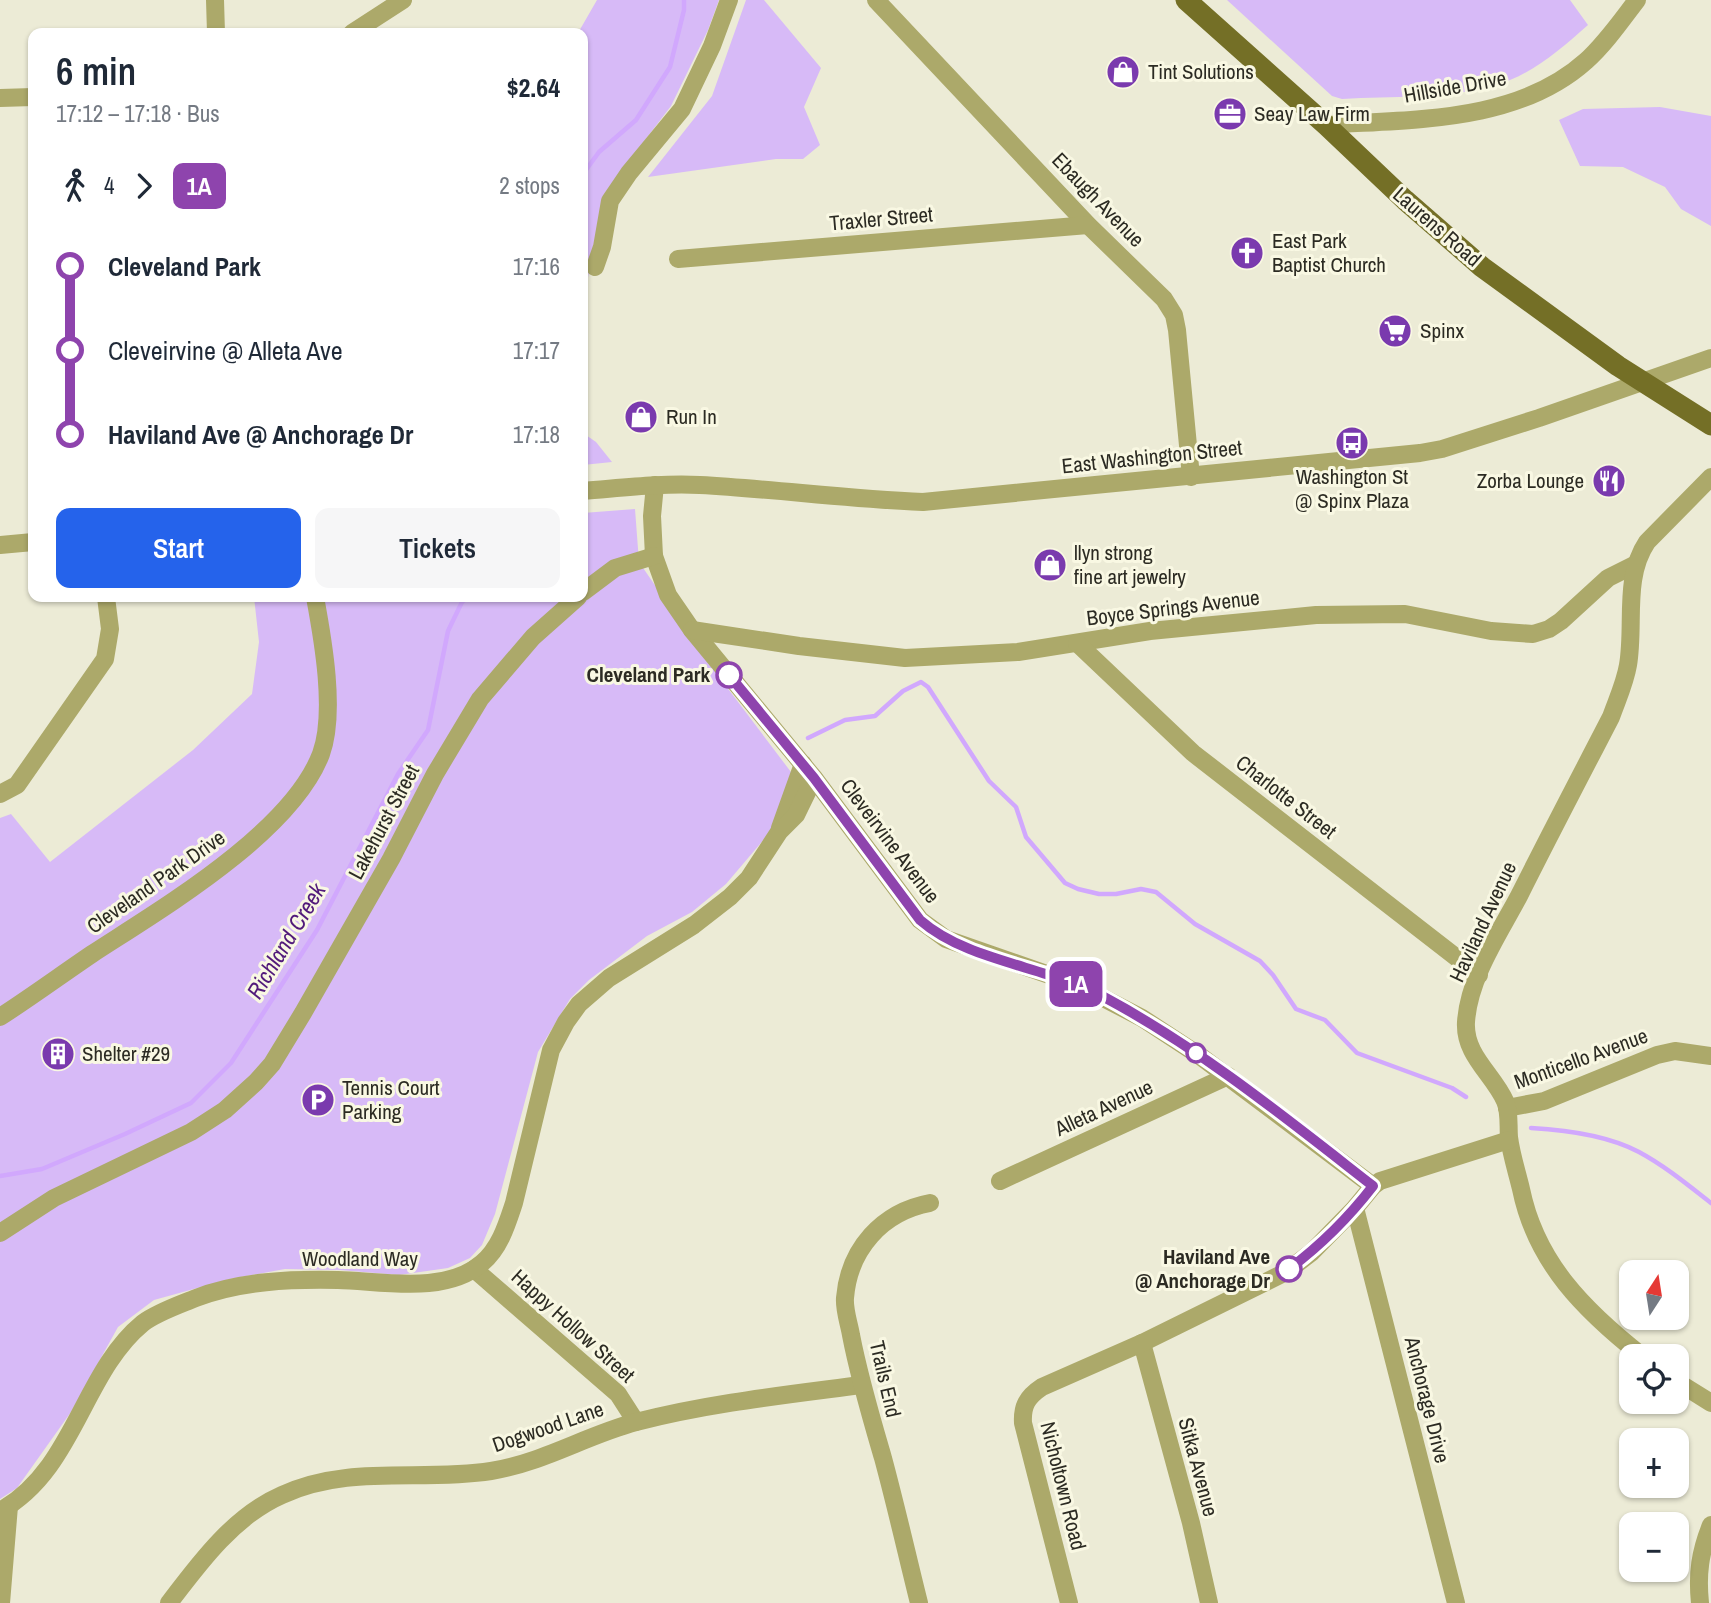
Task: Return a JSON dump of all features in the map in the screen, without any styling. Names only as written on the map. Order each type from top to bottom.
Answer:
[{"type":"main road","name":"Laurens Road","points":[[1186,0],[1482,267],[1645,383],[1711,425]]},
{"type":"street","points":[[215,0],[216,28]]},
{"type":"street","points":[[360,28],[403,0]]},
{"type":"street","points":[[595,267],[602,247],[610,201],[629,173],[682,109],[712,46],[729,0]]},
{"type":"street","name":"Ebaugh Avenue","points":[[876,0],[1088,225],[1164,299],[1174,315],[1191,477]]},
{"type":"street","name":"Hillside Drive","points":[[1326,125],[1429,118],[1486,109],[1529,97],[1561,80],[1586,61],[1637,0]]},
{"type":"street","points":[[0,97],[28,97]]},
{"type":"street","name":"Traxler Street","points":[[678,259],[1088,225]]},
{"type":"street","name":"East Washington Street","points":[[588,491],[655,485],[700,485],[881,501],[923,502],[1191,477],[1442,449],[1645,383],[1711,358]]},
{"type":"street","name":"Haviland Avenue","points":[[1628,1344],[1591,1313],[1544,1253],[1526,1210],[1509,1140],[1505,1100],[1478,1063],[1468,1041],[1466,1022],[1479,975],[1497,937],[1611,717],[1628,665],[1636,564],[1647,542],[1711,477]]},
{"type":"street","name":"Cleveirvine Avenue","points":[[655,485],[652,516],[654,556],[668,595],[692,630],[808,771],[920,920],[946,939],[1056,976],[1102,996],[1142,1018],[1228,1076],[1373,1186]]},
{"type":"street","points":[[0,545],[28,542]]},
{"type":"street","points":[[588,589],[615,568],[654,556]]},
{"type":"street","name":"Boyce Springs Avenue","points":[[692,630],[905,658],[1018,652],[1150,631],[1274,618],[1391,613],[1503,633],[1533,634],[1549,629],[1561,621],[1608,578],[1636,564]]},
{"type":"street","points":[[0,794],[17,785],[106,659],[110,629],[107,602]]},
{"type":"street","name":"Cleveland Park Drive","points":[[0,1017],[198,884],[271,823],[304,784],[320,756],[328,715],[316,602]]},
{"type":"street","name":"Lakehurst Street","points":[[0,1233],[54,1198],[191,1132],[225,1110],[256,1082],[272,1064],[303,1013],[391,859],[435,774],[480,699],[533,637],[572,602]]},
{"type":"street","name":"Charlotte Street","points":[[1077,643],[1193,753],[1479,975]]},
{"type":"street","name":"Woodland Way","points":[[4,1509],[32,1487],[61,1449],[120,1348],[145,1322],[159,1314],[198,1297],[259,1283],[339,1280],[399,1285],[452,1278],[474,1269],[491,1255],[507,1226],[551,1051],[566,1023],[579,1004],[609,978],[694,925],[730,897],[749,877],[779,832],[789,797],[808,771]]},
{"type":"street","name":"Monticello Avenue","points":[[1507,1108],[1544,1101],[1657,1055],[1675,1051],[1709,1051]]},
{"type":"street","name":"Alleta Avenue","points":[[1000,1181],[1228,1076]]},
{"type":"street","points":[[1142,1343],[1286,1272],[1311,1252],[1380,1181],[1509,1140]]},
{"type":"street","name":"Trails End","points":[[919,1603],[861,1385],[844,1300],[854,1260],[873,1232],[913,1206],[930,1203]]},
{"type":"street","name":"Anchorage Drive","points":[[1355,1208],[1456,1603]]},
{"type":"street","name":"Happy Hollow Street","points":[[474,1269],[618,1394],[636,1422]]},
{"type":"street","name":"Nicholtown Road","points":[[1069,1603],[1022,1411],[1026,1401],[1042,1387],[1142,1343]]},
{"type":"street","name":"Sitka Avenue","points":[[1142,1343],[1191,1523],[1209,1603]]},
{"type":"street","name":"Dogwood Lane","points":[[169,1603],[209,1552],[231,1530],[261,1506],[305,1486],[348,1476],[492,1471],[636,1422],[708,1405],[861,1385]]},
{"type":"street","points":[[1689,1389],[1711,1403]]},
{"type":"street","points":[[0,1601],[4,1509]]},
{"type":"street","points":[[1700,1603],[1698,1570],[1702,1548],[1711,1525]]},
{"type":"shaded area","points":[[597,0],[719,0],[708,30],[671,106],[616,178],[593,249],[588,278],[588,28],[581,28]]},
{"type":"shaded area","points":[[746,0],[764,0],[821,68],[804,107],[820,145],[803,159],[776,159],[648,177],[712,96]]},
{"type":"shaded area","points":[[1227,0],[1570,0],[1588,25],[1555,53],[1507,82],[1437,95],[1342,99],[1332,96]]},
{"type":"shaded area","points":[[1660,107],[1711,116],[1711,226],[1681,209],[1665,187],[1623,167],[1580,166],[1559,120],[1583,109]]},
{"type":"shaded area","points":[[588,436],[596,442],[612,462],[588,464]]},
{"type":"shaded area","name":"Cleveland Park","points":[[635,509],[639,562],[707,661],[794,776],[777,824],[726,884],[692,912],[647,936],[589,980],[570,999],[538,1052],[495,1214],[482,1245],[470,1258],[448,1268],[399,1275],[285,1269],[230,1279],[154,1300],[118,1327],[71,1412],[17,1488],[0,1499],[0,818],[11,814],[50,862],[193,750],[252,694],[259,642],[255,602],[588,602],[588,513]]},
{"type":"waterway","name":"Richland Creek","points":[[588,167],[599,152],[636,120],[670,67],[684,0]]},
{"type":"waterway","name":"Richland Creek","points":[[0,1176],[42,1169],[191,1103],[231,1063],[317,930],[398,774],[428,730],[448,631],[462,602]]},
{"type":"waterway","points":[[808,738],[845,720],[875,716],[903,691],[921,682],[928,687],[989,781],[1016,807],[1026,837],[1065,883],[1099,894],[1141,889],[1156,892],[1195,924],[1260,961],[1296,1009],[1325,1020],[1357,1053],[1452,1088],[1466,1097]]},
{"type":"waterway","points":[[375,820],[387,820]]},
{"type":"waterway","points":[[1531,1128],[1586,1134],[1627,1146],[1658,1163],[1711,1203]]},
{"type":"bus line","name":"1A","points":[[729,675],[814,778],[920,920],[932,930],[966,947],[1078,985],[1142,1018],[1200,1056],[1373,1186],[1311,1252],[1289,1269]]},
{"type":"place","name":"Tint Solutions","points":[[1123,72]]},
{"type":"place","name":"Seay Law Firm","points":[[1230,114]]},
{"type":"place","name":"East Park Baptist Church","points":[[1247,253]]},
{"type":"place","name":"Spinx","points":[[1395,331]]},
{"type":"place","name":"Run In","points":[[641,417]]},
{"type":"place","name":"Washington St @ Spinx Plaza","points":[[1352,443]]},
{"type":"place","name":"Zorba Lounge","points":[[1609,481]]},
{"type":"place","name":"llyn strong fine art jewelry","points":[[1050,565]]},
{"type":"place","name":"Cleveland Park","points":[[729,675]]},
{"type":"place","name":"Shelter #29","points":[[58,1054]]},
{"type":"place","name":"Tennis Court Parking","points":[[318,1100]]},
{"type":"place","name":"Haviland Ave @ Anchorage Dr","points":[[1289,1269]]}]
